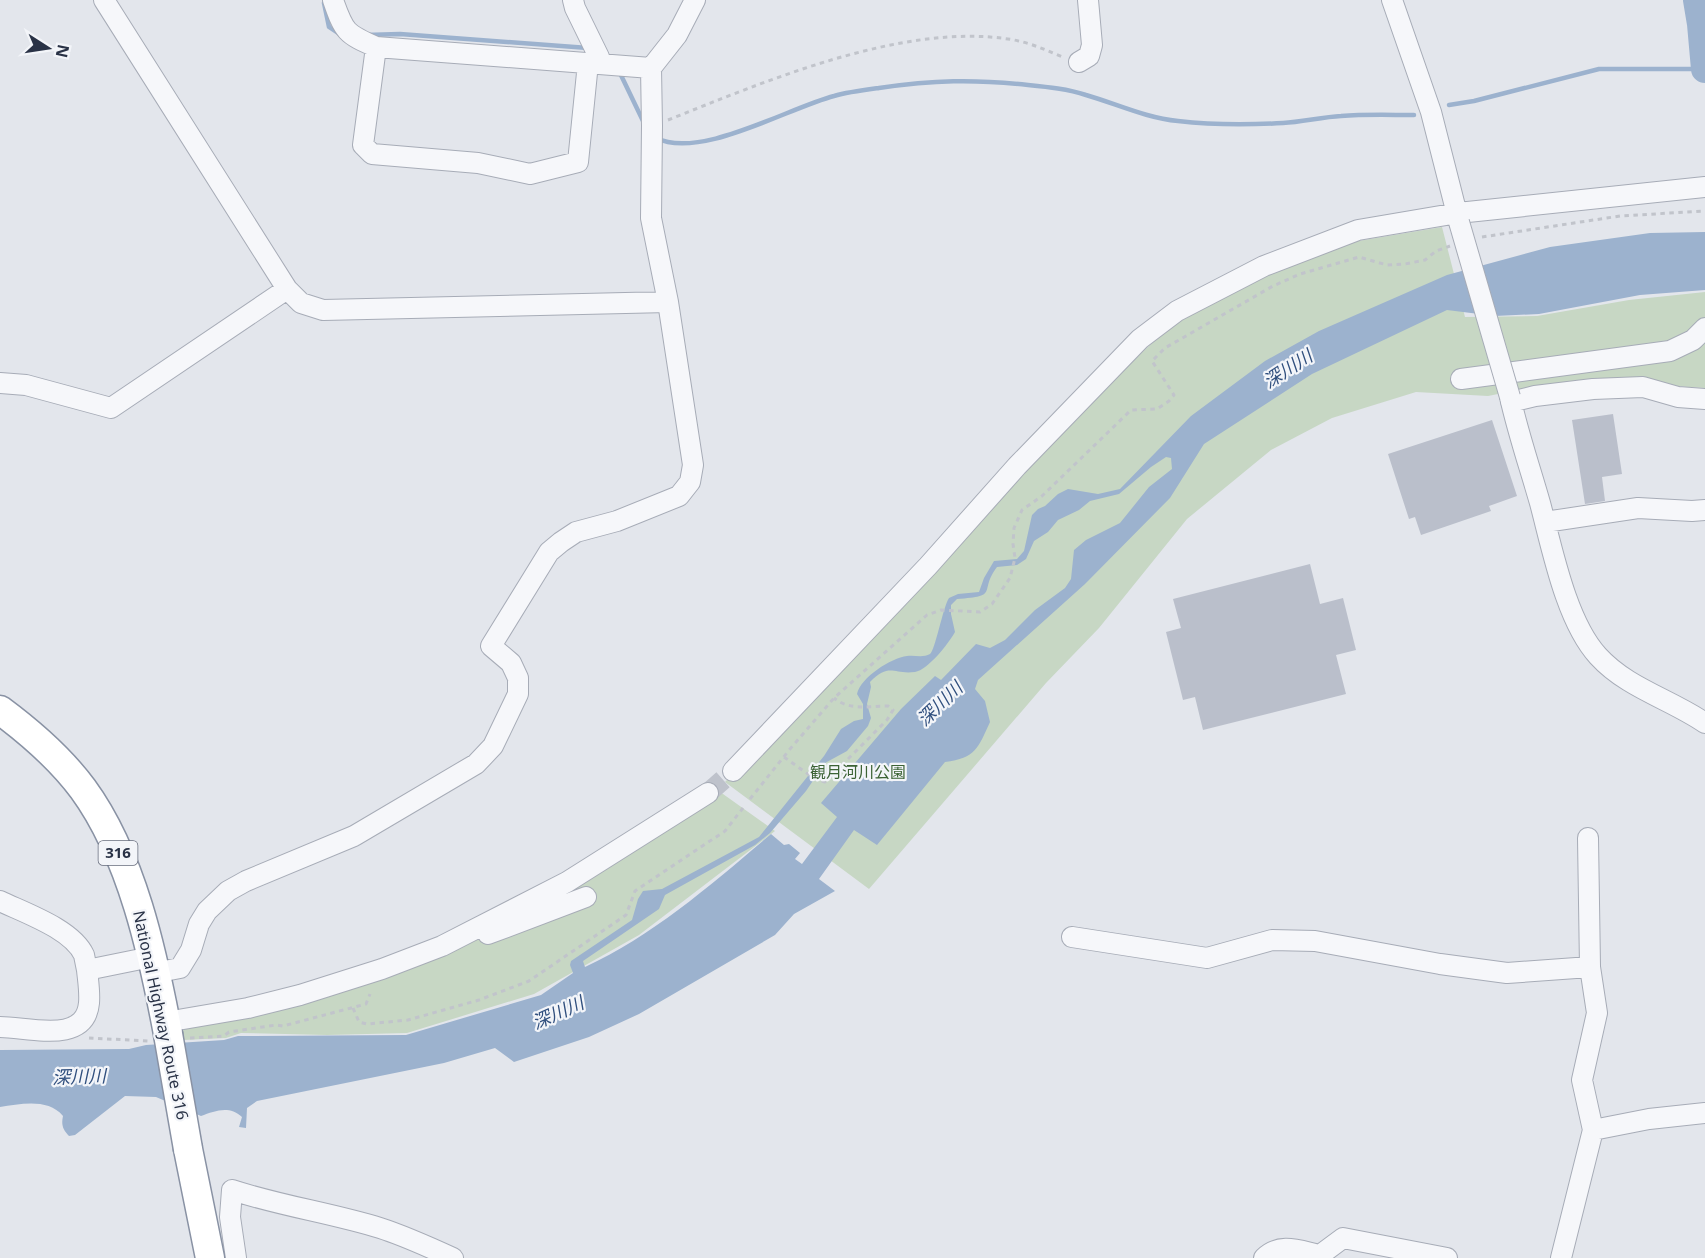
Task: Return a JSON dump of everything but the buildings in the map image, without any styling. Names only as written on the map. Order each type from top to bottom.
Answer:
[{"type":"highway","name":"National Highway Route 316","points":[[0,710],[53,754],[83,789],[101,818],[119,856],[137,901],[167,1028],[188,1149],[220,1257]]},
{"type":"street","points":[[104,0],[287,289],[301,303],[323,310],[668,302]]},
{"type":"street","points":[[333,0],[345,30],[376,47],[651,68]]},
{"type":"street","points":[[376,47],[363,145],[372,154],[478,163],[530,174],[578,162],[592,63],[599,57],[573,0]]},
{"type":"street","points":[[87,970],[153,965],[180,968],[191,950],[199,924],[207,911],[228,891],[246,881],[354,836],[476,764],[494,746],[518,694],[518,678],[511,663],[491,646],[549,552],[576,532],[617,521],[679,496],[690,482],[693,465],[668,302],[651,218],[651,68],[677,35],[695,0]]},
{"type":"street","points":[[1079,62],[1089,56],[1092,45],[1088,0]]},
{"type":"street","points":[[1392,0],[1431,112],[1566,595],[1581,629],[1597,655],[1623,679],[1705,723]]},
{"type":"street","points":[[733,771],[928,566],[1017,466],[1140,339],[1178,311],[1264,266],[1358,230],[1705,187]]},
{"type":"street","points":[[0,383],[26,385],[111,408],[287,289]]},
{"type":"street","points":[[1461,379],[1670,351],[1693,340],[1705,328]]},
{"type":"street","points":[[1650,388],[1705,386]]},
{"type":"street","points":[[1511,400],[1593,389],[1643,387],[1678,397],[1705,399]]},
{"type":"street","points":[[1545,522],[1638,508],[1705,510]]},
{"type":"street","points":[[167,1028],[300,995],[382,969],[457,938],[567,882],[708,793]]},
{"type":"street","points":[[1561,1258],[1593,1130],[1582,1080],[1597,1013],[1590,967],[1588,838]]},
{"type":"street","points":[[457,938],[464,941],[474,939],[586,897]]},
{"type":"street","points":[[0,901],[55,927],[70,938],[83,954],[87,970],[89,1004],[79,1026],[59,1031],[0,1027]]},
{"type":"street","points":[[1072,937],[1207,958],[1272,940],[1315,940],[1440,964],[1507,973],[1590,967]]},
{"type":"street","points":[[1593,1130],[1649,1119],[1705,1113]]},
{"type":"street","points":[[220,1257],[230,1217],[232,1190],[256,1198],[382,1228],[453,1258]]},
{"type":"street","points":[[1264,1258],[1269,1253],[1287,1248],[1320,1256],[1344,1238],[1447,1258]]},
{"type":"path","points":[[652,126],[753,86],[845,57],[886,46],[937,37],[973,36],[1008,39],[1032,44],[1079,62]]},
{"type":"path","points":[[1472,239],[1620,216],[1705,211]]},
{"type":"path","points":[[750,800],[834,698],[927,615],[944,610],[974,613],[985,609],[1007,584],[1015,558],[1014,528],[1022,510],[1042,496],[1131,411],[1157,409],[1174,395],[1152,361],[1165,348],[1273,286],[1300,274],[1359,256],[1387,265],[1405,264],[1425,260],[1436,251],[1457,244]]},
{"type":"path","points":[[784,756],[815,779],[825,782],[888,719],[893,710],[888,706],[862,708],[840,703],[834,698]]},
{"type":"path","points":[[353,1008],[358,1022],[367,1024],[408,1020],[479,1000],[529,981],[626,915],[635,891],[725,831],[743,808]]},
{"type":"green space","name":"観月河川公園","points":[[1442,227],[1465,317],[1537,316],[1629,300],[1705,292],[1705,388],[1658,385],[1637,381],[1518,390],[1488,396],[1416,392],[1332,418],[1271,450],[1187,519],[1099,628],[1046,683],[869,889],[725,782],[815,691],[1045,444],[1169,327],[1269,272],[1352,242]]},
{"type":"green space","points":[[716,789],[775,831],[639,935],[534,994],[407,1033],[327,1035],[241,1033],[226,1038],[184,1040],[182,1028],[441,952]]},
{"type":"water","name":"深川川","points":[[1705,232],[1705,290],[1640,295],[1539,314],[1495,316],[1447,310],[1312,374],[1204,444],[1170,498],[1085,584],[978,680],[975,689],[985,701],[990,722],[975,750],[963,758],[945,762],[877,845],[854,830],[819,879],[835,891],[794,914],[775,935],[639,1014],[589,1037],[514,1062],[495,1048],[444,1063],[257,1101],[247,1108],[246,1128],[239,1127],[242,1117],[232,1111],[222,1110],[201,1116],[156,1097],[125,1096],[75,1135],[69,1136],[63,1127],[63,1116],[50,1107],[34,1104],[0,1107],[0,1050],[129,1049],[146,1045],[224,1040],[238,1036],[406,1035],[541,995],[573,973],[571,961],[632,920],[638,899],[643,891],[662,889],[759,837],[824,756],[841,729],[854,721],[863,719],[863,704],[857,694],[864,681],[893,660],[930,654],[949,598],[958,594],[979,592],[994,561],[1017,559],[1024,551],[1032,515],[1058,494],[1068,489],[1098,494],[1120,489],[1191,416],[1265,361],[1319,331],[1447,275],[1550,247],[1650,233]],"holes":[[[1166,457],[1171,458],[1172,469],[1149,487],[1120,523],[1086,540],[1074,550],[1071,579],[1065,588],[1035,610],[1005,640],[990,648],[976,644],[941,680],[935,676],[901,709],[821,803],[837,817],[802,864],[795,859],[800,853],[789,844],[784,845],[771,834],[659,924],[585,967],[583,961],[659,909],[665,895],[755,845],[770,833],[806,791],[825,763],[847,751],[868,726],[871,718],[867,704],[870,682],[882,672],[920,670],[943,649],[955,632],[951,605],[957,599],[984,594],[997,567],[1017,565],[1026,559],[1034,541],[1048,532],[1058,520],[1079,510],[1090,501],[1119,494],[1151,467]]]},
{"type":"waterway","points":[[1697,0],[1705,69]]},
{"type":"waterway","points":[[324,3],[329,27],[341,35]]},
{"type":"waterway","points":[[366,35],[400,34],[588,48]]},
{"type":"waterway","points":[[1449,105],[1474,101],[1599,69],[1704,69]]},
{"type":"waterway","points":[[619,71],[644,123]]},
{"type":"waterway","points":[[656,138],[674,143],[720,138],[839,95],[899,85],[954,81],[1058,88],[1154,117],[1204,123],[1270,124],[1350,115],[1414,115]]},
{"type":"tunnel","points":[[708,793],[733,771]]}]
